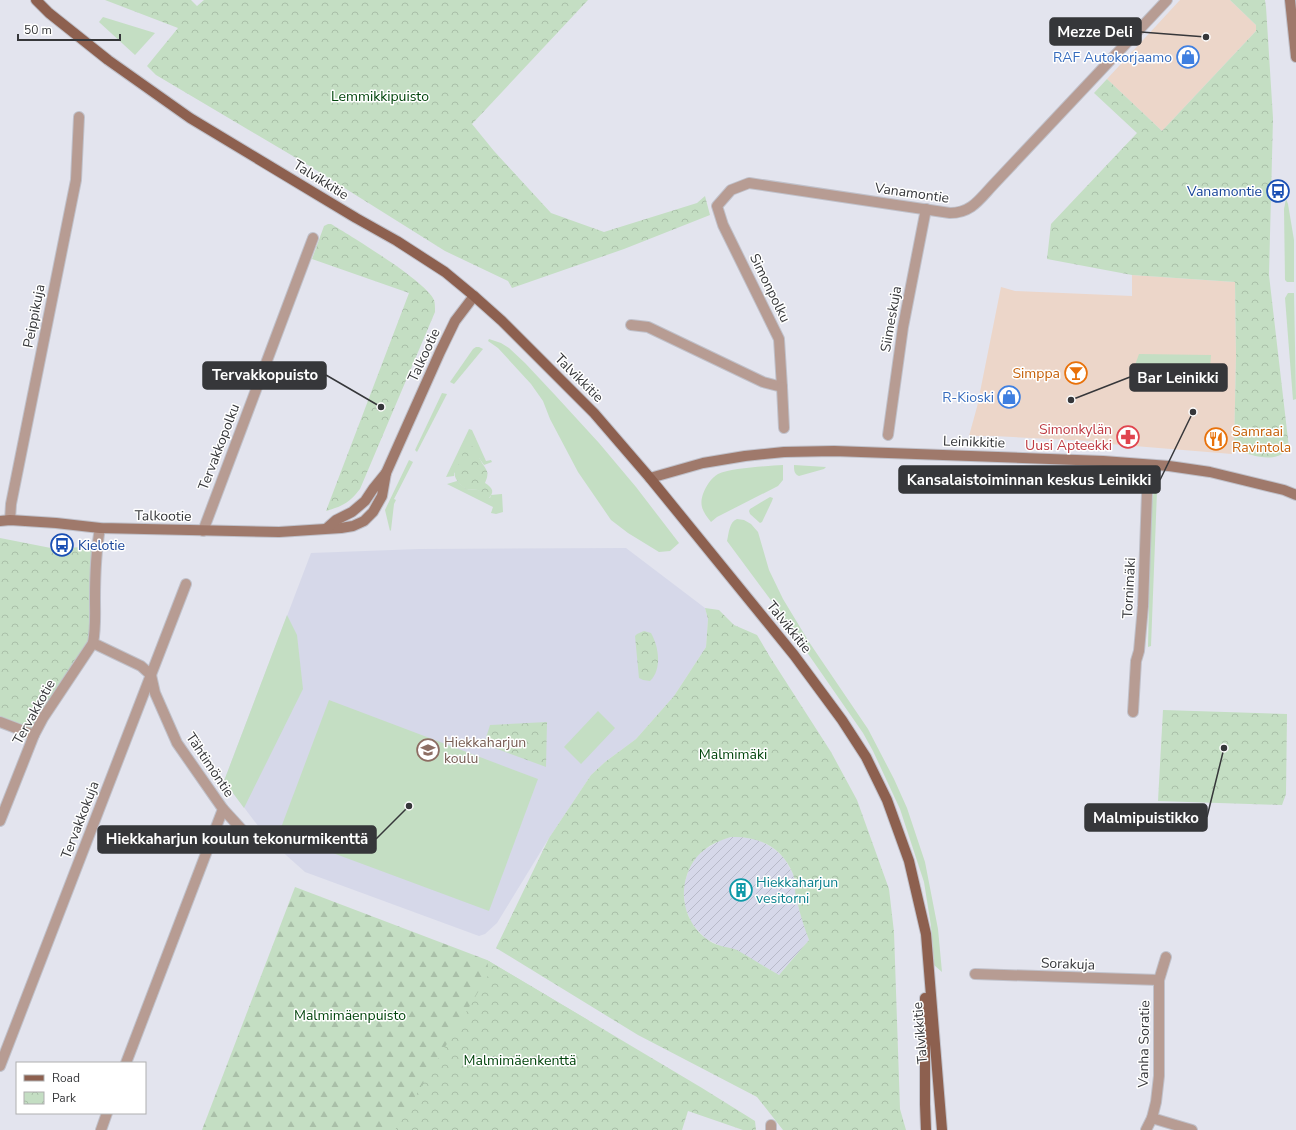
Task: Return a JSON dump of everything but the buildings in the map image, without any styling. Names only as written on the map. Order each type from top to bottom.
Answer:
[{"type":"main road","name":"Talvikkitie","points":[[36,0],[48,13],[108,60],[190,118],[397,241],[445,272],[474,296],[518,337],[594,413],[650,478],[794,655],[842,720],[866,757],[887,800],[909,860],[926,934],[942,1130]]},
{"type":"main road","points":[[1290,0],[1296,58]]},
{"type":"main road","name":"Talkootie","points":[[5,520],[56,523],[100,528],[279,532],[341,528],[353,526],[364,521],[373,512],[382,496],[386,473],[455,321],[474,296]]},
{"type":"main road","name":"Leinikkitie","points":[[650,478],[703,463],[745,456],[784,452],[834,451],[1103,461],[1169,466],[1210,472],[1284,490],[1296,495]]},
{"type":"main road","name":"Talkootie","points":[[326,528],[336,520],[352,512],[365,501],[386,473]]},
{"type":"main road","name":"Talvikkitie","points":[[926,934],[926,1130]]},
{"type":"street","name":"Vanamontie","points":[[716,206],[731,190],[749,183],[926,209],[959,213],[966,211],[1167,0]]},
{"type":"street","name":"Peippikuja","points":[[5,520],[11,504],[76,180],[80,117]]},
{"type":"street","name":"Simonpolku","points":[[716,206],[723,225],[779,339],[784,428]]},
{"type":"street","name":"Siimeskuja","points":[[888,435],[903,326],[926,209]]},
{"type":"street","name":"Tervakkopolku","points":[[203,531],[313,238]]},
{"type":"street","points":[[631,325],[648,327],[763,382],[782,388]]},
{"type":"street","name":"Tornimäki","points":[[1133,712],[1136,661],[1139,651],[1143,606],[1148,465]]},
{"type":"street","points":[[100,528],[95,599],[96,629],[93,643],[141,666],[151,675]]},
{"type":"street","name":"Tervakkokuja","points":[[0,1066],[186,584]]},
{"type":"street","name":"Tervakkotie","points":[[0,821],[34,735],[93,643]]},
{"type":"street","name":"Tähtimöntie","points":[[126,1062],[223,810],[177,743],[155,693],[151,675]]},
{"type":"street","points":[[0,722],[34,735]]},
{"type":"street","points":[[223,810],[244,833]]},
{"type":"street","name":"Vanha Soratie","points":[[1146,1130],[1152,1118],[1156,1102],[1159,1076],[1159,980],[1166,957]]},
{"type":"street","name":"Sorakuja","points":[[975,974],[1159,980]]},
{"type":"street","points":[[101,1130],[107,1114]]},
{"type":"street","points":[[1152,1118],[1192,1130]]},
{"type":"shaded area","points":[[1180,0],[1230,0],[1256,25],[1256,31],[1162,131],[1107,79]]},
{"type":"shaded area","points":[[1132,275],[1235,282],[1236,356],[1234,450],[1232,454],[1089,441],[969,436],[977,407],[1001,287],[1015,291],[1132,296]]},
{"type":"shaded area","name":"Hiekkaharjun koulu","points":[[626,548],[705,608],[708,619],[706,647],[674,696],[636,739],[605,762],[591,775],[549,838],[497,923],[485,934],[479,936],[305,872],[268,839],[224,781],[311,553],[419,549]]},
{"type":"shaded area","points":[[731,837],[759,840],[773,848],[784,858],[793,874],[796,886],[796,899],[809,940],[779,975],[735,950],[722,947],[705,938],[692,924],[685,907],[684,884],[690,867],[696,857],[704,850],[721,840]]},
{"type":"green space","name":"Lemmikkipuisto","points":[[105,0],[191,0],[197,6],[204,0],[588,0],[472,124],[494,151],[551,213],[604,232],[697,203],[705,196],[710,215],[624,249],[512,288],[508,281],[445,251],[303,162],[156,75],[147,66],[178,28]]},
{"type":"green space","points":[[1230,0],[1265,0],[1266,7],[1273,118],[1269,275],[1289,448],[1277,456],[1270,457],[1256,456],[1234,450],[1236,356],[1235,282],[1132,275],[1047,259],[1051,224],[1137,133],[1094,93],[1107,79],[1162,131],[1256,31],[1256,25]]},
{"type":"green space","points":[[103,17],[155,33],[135,55],[99,22]]},
{"type":"green space","points":[[1286,199],[1294,240],[1294,282],[1287,282],[1285,280],[1284,209]]},
{"type":"green space","points":[[331,224],[371,249],[418,282],[434,300],[435,312],[360,489],[345,503],[326,511],[409,293],[312,259],[324,226]]},
{"type":"green space","points":[[1288,293],[1294,293],[1296,399],[1293,400],[1285,298]]},
{"type":"green space","points":[[489,339],[501,343],[509,348],[555,395],[599,443],[636,487],[679,543],[670,551],[659,552],[628,533],[611,520],[578,472],[550,419],[543,401],[531,384],[498,348],[488,341]]},
{"type":"green space","points":[[476,347],[483,349],[454,384],[450,382],[473,349]]},
{"type":"green space","points":[[1139,354],[1211,355],[1210,368],[1135,365]]},
{"type":"green space","points":[[442,393],[447,394],[417,452],[415,450]]},
{"type":"green space","points":[[469,429],[472,430],[486,461],[491,460],[492,462],[484,465],[479,458],[454,473],[454,476],[446,477]]},
{"type":"green space","points":[[468,446],[476,448],[480,459],[487,470],[487,479],[485,483],[492,490],[492,494],[488,499],[482,497],[478,490],[466,489],[456,479],[456,468],[463,459],[463,452]]},
{"type":"green space","points":[[409,460],[413,462],[394,499],[396,500],[394,504],[390,531],[385,510]]},
{"type":"green space","points":[[783,465],[783,480],[778,486],[717,517],[711,522],[702,509],[701,502],[703,494],[709,482],[718,474],[740,469]]},
{"type":"green space","points":[[794,465],[826,467],[824,469],[799,476],[795,473]]},
{"type":"green space","points":[[457,481],[466,489],[478,490],[490,498],[491,495],[502,494],[503,512],[496,514],[491,513],[493,507],[447,484]]},
{"type":"green space","points":[[1154,491],[1157,491],[1151,646],[1148,647],[1151,506]]},
{"type":"green space","points":[[770,497],[773,498],[772,501],[762,522],[760,523],[750,514],[749,511]]},
{"type":"green space","points":[[734,520],[744,520],[751,524],[758,532],[769,570],[783,599],[809,642],[868,729],[894,779],[907,808],[925,862],[938,929],[942,972],[934,965],[931,926],[924,882],[900,809],[863,733],[770,599],[727,541],[731,525]]},
{"type":"green space","points":[[0,538],[56,549],[94,546],[90,639],[33,729],[9,722],[0,716]]},
{"type":"green space","name":"Malmimäki","points":[[705,608],[719,610],[734,625],[757,635],[831,752],[857,800],[889,889],[894,932],[900,1109],[906,1130],[783,1130],[757,1097],[638,1035],[496,948],[549,838],[591,775],[605,762],[636,739],[674,696],[706,647],[708,619]],"holes":[[[741,837],[760,841],[776,850],[783,857],[793,874],[796,898],[809,940],[779,975],[737,950],[713,943],[698,931],[692,923],[685,905],[684,895],[687,875],[698,855],[723,839]]]},
{"type":"green space","points":[[287,615],[297,635],[303,689],[244,808],[224,781]]},
{"type":"green space","points":[[644,631],[651,633],[656,645],[658,658],[656,671],[650,681],[639,678],[635,636]]},
{"type":"green space","points":[[329,700],[538,779],[489,911],[279,833]]},
{"type":"green space","points":[[1163,710],[1287,714],[1286,794],[1282,805],[1158,801]]},
{"type":"green space","points":[[598,711],[615,728],[581,764],[564,747]]},
{"type":"green space","points":[[547,722],[546,767],[484,744],[490,725]]},
{"type":"green space","name":"Malmimäenpuisto","points":[[295,887],[487,960],[588,1020],[682,1130],[202,1130]]},
{"type":"green space","name":"Malmimäenkenttä","points":[[487,960],[755,1121],[756,1130],[743,1130],[688,1111],[682,1130],[395,1130],[489,974]]},
{"type":"place","name":"Mezze Deli","points":[[1206,37]]},
{"type":"place","name":"RAF Autokorjaamo","points":[[1188,57]]},
{"type":"place","name":"Vanamontie","points":[[1278,191]]},
{"type":"place","name":"Simppa","points":[[1076,373]]},
{"type":"place","name":"R-Kioski","points":[[1009,397]]},
{"type":"place","name":"Bar Leinikki","points":[[1071,400]]},
{"type":"place","name":"Tervakkopuisto","points":[[381,407]]},
{"type":"place","name":"Kansalaistoiminnan keskus Leinikki","points":[[1193,412]]},
{"type":"place","name":"Simonkylän Uusi Apteekki","points":[[1128,437]]},
{"type":"place","name":"Samraai Ravintola","points":[[1216,439]]},
{"type":"place","name":"Kielotie","points":[[62,545]]},
{"type":"place","name":"Malmipuistikko","points":[[1224,748]]},
{"type":"place","name":"Hiekkaharjun koulu","points":[[428,750]]},
{"type":"place","name":"Hiekkaharjun koulun tekonurmikenttä","points":[[409,806]]},
{"type":"place","name":"Hiekkaharjun vesitorni","points":[[741,890]]}]
